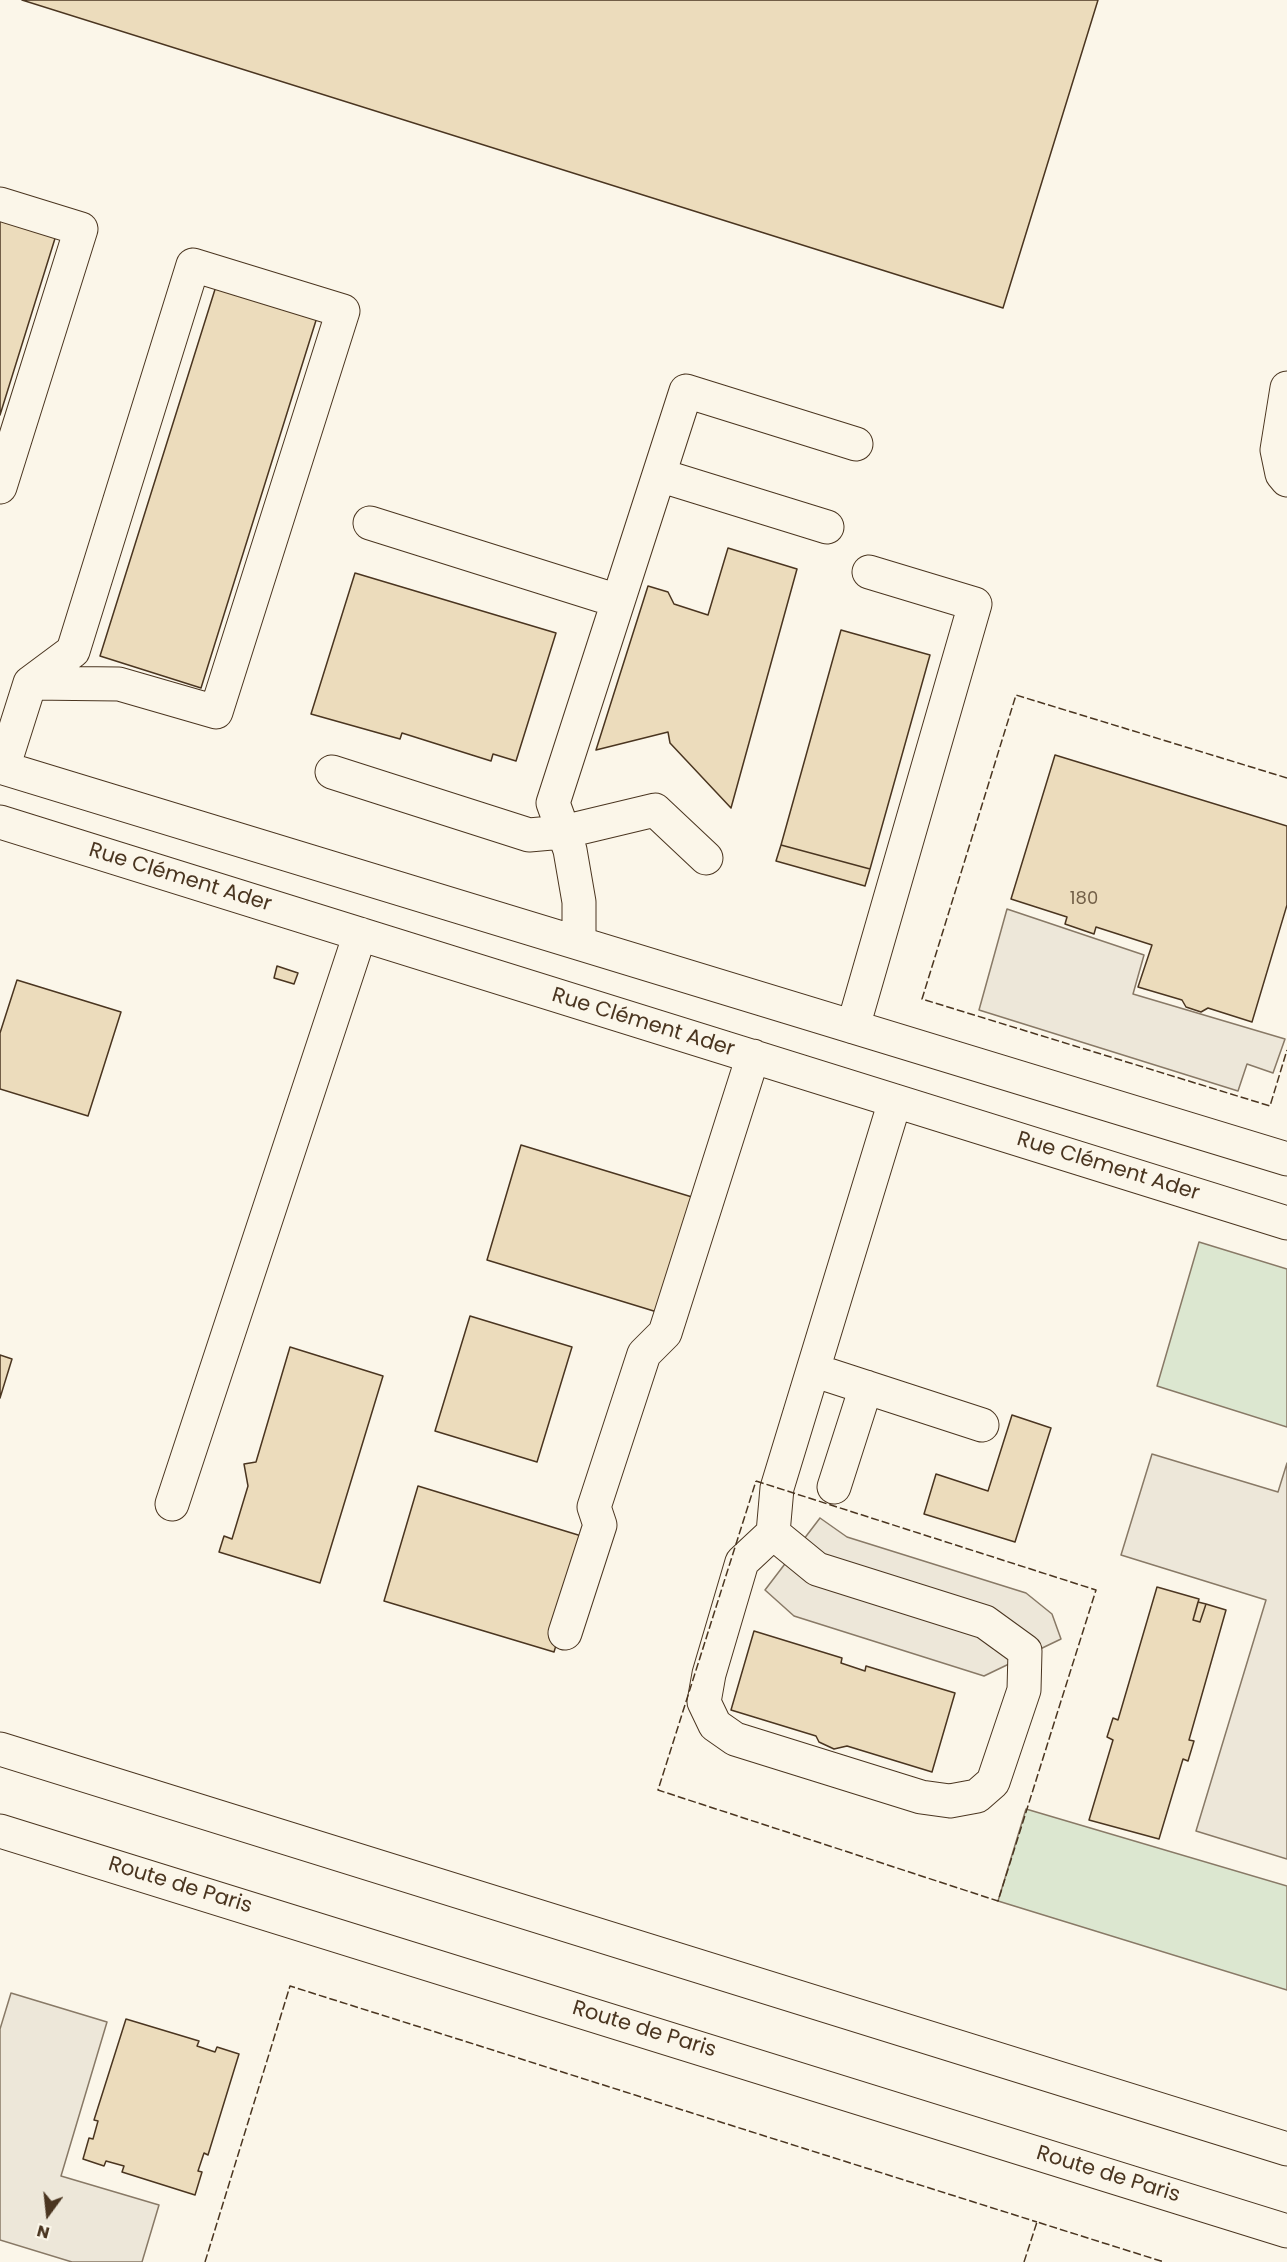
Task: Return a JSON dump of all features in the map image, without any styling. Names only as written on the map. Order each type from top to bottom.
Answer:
[{"type":"main road","points":[[0,204],[81,229],[0,487]]},
{"type":"main road","points":[[30,683],[119,684],[216,712],[343,311],[193,265],[73,651],[30,683],[2,767],[1287,1158]]},
{"type":"main road","points":[[1287,388],[1277,450],[1282,474],[1287,480]]},
{"type":"main road","points":[[579,943],[579,902],[570,850],[553,803],[686,391],[856,444]]},
{"type":"main road","points":[[659,475],[826,528]]},
{"type":"main road","points":[[370,523],[618,601]]},
{"type":"main road","points":[[853,1027],[975,604],[869,572]]},
{"type":"main road","points":[[332,772],[529,835],[563,831],[655,810],[706,858]]},
{"type":"main road","name":"Rue Clément Ader","points":[[0,822],[1287,1223]]},
{"type":"main road","points":[[172,1504],[360,934]]},
{"type":"main road","points":[[565,1633],[600,1525],[594,1507],[640,1365],[644,1354],[665,1333],[753,1056]]},
{"type":"main road","points":[[773,1533],[817,1569],[985,1622],[1025,1651],[1024,1690],[993,1782],[977,1796],[950,1801],[921,1797],[735,1738],[715,1725],[704,1702],[709,1674],[742,1562],[773,1533],[777,1488],[895,1101]]},
{"type":"main road","points":[[813,1370],[982,1425]]},
{"type":"main road","points":[[834,1487],[866,1387]]},
{"type":"main road","points":[[0,1749],[1287,2149]]},
{"type":"main road","name":"Route de Paris","points":[[0,1830],[1287,2231]]},
{"type":"main road","points":[[1059,2160],[1287,2213]]},
{"type":"green space","points":[[1199,1242],[1287,1269],[1287,1427],[1157,1386]]},
{"type":"green space","points":[[1026,1809],[1287,1886],[1287,1990],[998,1901]]},
{"type":"shaded area","points":[[1007,909],[1144,955],[1133,994],[1285,1039],[1273,1073],[1247,1064],[1238,1091],[979,1010]]},
{"type":"shaded area","points":[[1152,1454],[1278,1492],[1287,1463],[1287,1859],[1196,1831],[1266,1600],[1121,1555]]},
{"type":"shaded area","points":[[820,1518],[847,1537],[1026,1593],[1052,1614],[1061,1639],[984,1676],[794,1616],[765,1590]]},
{"type":"shaded area","points":[[11,1993],[107,2022],[61,2176],[159,2205],[142,2262],[72,2262],[0,2240],[0,2029]]},
{"type":"building","points":[[22,0],[1098,0],[1003,308]]},
{"type":"building","points":[[0,214],[57,232],[0,415]]},
{"type":"building","points":[[217,283],[318,314],[201,688],[100,656]]},
{"type":"building","points":[[728,548],[797,569],[731,808],[670,743],[668,732],[596,750],[648,586],[668,592],[674,604],[708,615]]},
{"type":"building","points":[[355,573],[556,633],[516,761],[493,754],[491,761],[402,733],[400,739],[311,714]]},
{"type":"building","points":[[841,630],[930,655],[870,869],[781,845]]},
{"type":"building","points":[[1055,755],[1287,826],[1287,905],[1252,1022],[1208,1008],[1201,1012],[1186,1007],[1182,1000],[1138,987],[1152,945],[1096,927],[1094,934],[1065,924],[1067,917],[1011,899]]},
{"type":"building","points":[[781,845],[870,869],[865,886],[776,861]]},
{"type":"building","points":[[277,966],[298,973],[294,984],[274,978]]},
{"type":"building","points":[[17,980],[121,1012],[88,1116],[0,1089],[0,1033]]},
{"type":"building","points":[[521,1145],[692,1197],[657,1312],[487,1260]]},
{"type":"building","points":[[470,1316],[572,1347],[537,1462],[435,1431]]},
{"type":"building","points":[[290,1347],[383,1376],[320,1583],[219,1552],[224,1536],[232,1539],[248,1486],[244,1464],[256,1462]]},
{"type":"building","points":[[0,1355],[12,1359],[0,1398]]},
{"type":"building","points":[[1012,1415],[1051,1428],[1015,1542],[924,1514],[936,1474],[988,1491]]},
{"type":"building","points":[[418,1486],[588,1538],[554,1652],[384,1601]]},
{"type":"building","points":[[1157,1587],[1199,1599],[1193,1620],[1200,1622],[1206,1604],[1226,1610],[1189,1740],[1194,1741],[1188,1761],[1183,1759],[1159,1839],[1089,1820],[1113,1740],[1107,1737],[1113,1718],[1118,1720]]},
{"type":"building","points":[[1198,1602],[1206,1604],[1200,1622],[1193,1620]]},
{"type":"building","points":[[754,1631],[842,1658],[841,1663],[865,1671],[866,1666],[955,1693],[932,1772],[847,1746],[834,1749],[819,1742],[816,1736],[731,1710]]},
{"type":"building","points":[[126,2019],[199,2041],[197,2046],[215,2052],[217,2047],[239,2054],[208,2155],[204,2153],[198,2171],[202,2172],[195,2195],[122,2172],[124,2166],[106,2161],[104,2166],[83,2159],[89,2138],[93,2139],[98,2121],[94,2120]]},
{"type":"fence","points":[[1287,778],[1016,695],[922,999],[1270,1106],[1287,1050]]},
{"type":"fence","points":[[756,1481],[1096,1590],[998,1901],[658,1790],[756,1481]]},
{"type":"fence","points":[[205,2262],[290,1986],[1037,2222]]},
{"type":"fence","points":[[1024,2262],[1037,2222],[1164,2262]]}]
